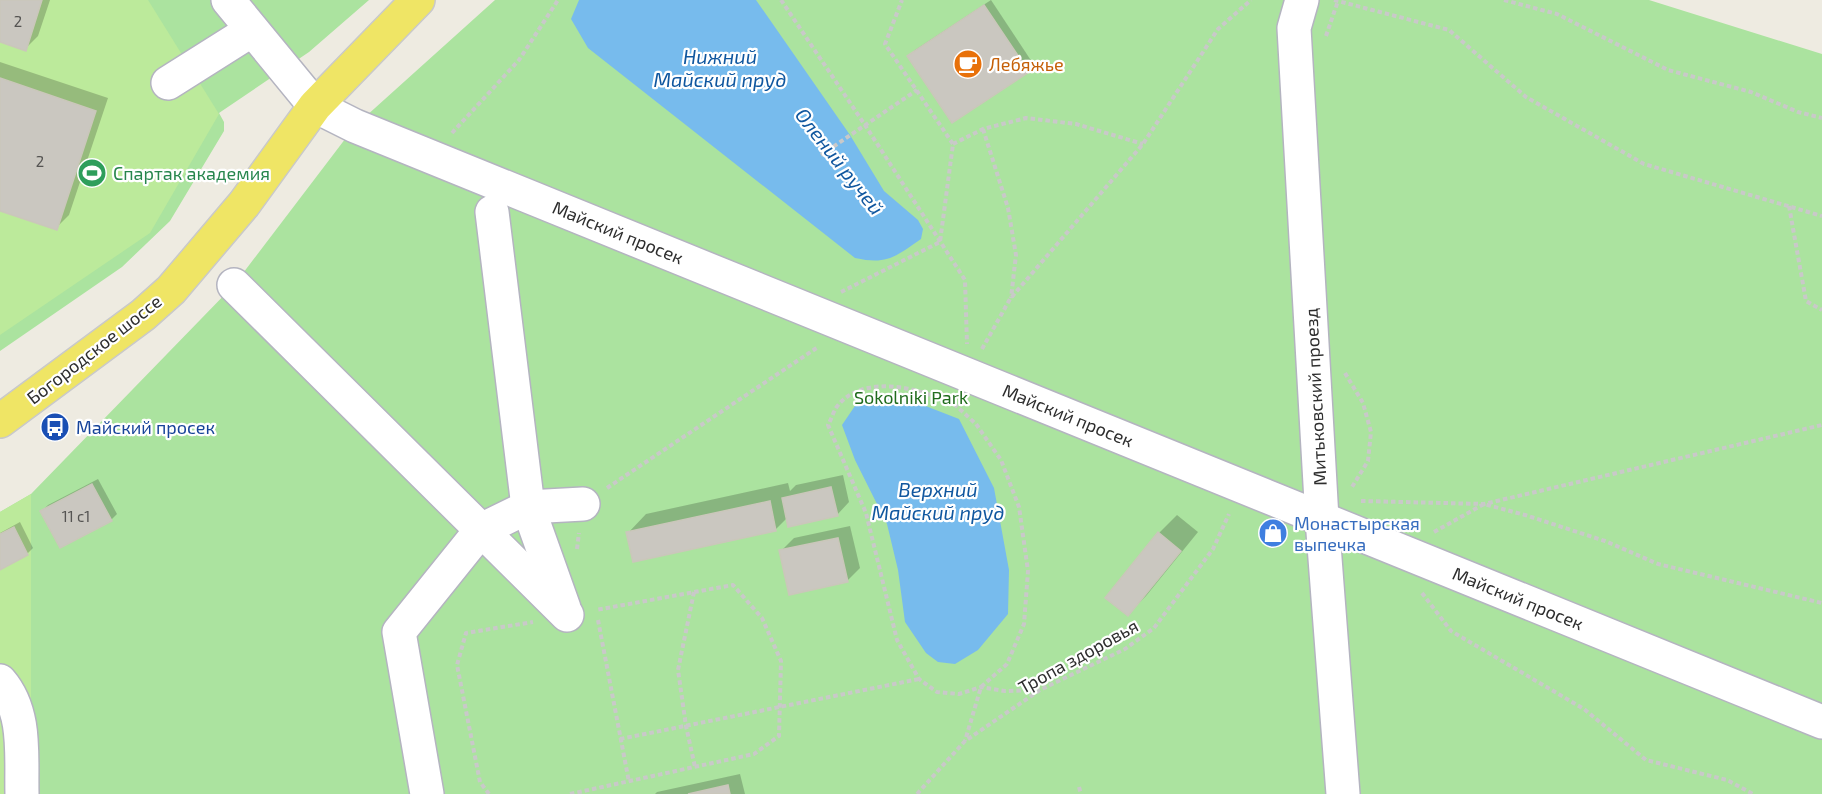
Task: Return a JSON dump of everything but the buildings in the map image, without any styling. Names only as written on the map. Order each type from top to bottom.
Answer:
[{"type":"main road","name":"Богородское шоссе","points":[[0,421],[143,315],[171,290],[244,204],[315,106],[418,0]]},
{"type":"street","points":[[228,0],[315,106]]},
{"type":"street","name":"Митьковский проезд","points":[[1302,0],[1293,28],[1323,519],[1343,794]]},
{"type":"street","points":[[168,83],[252,30]]},
{"type":"street","name":"Майский просек","points":[[315,106],[355,126],[431,156],[823,332],[967,375],[1822,722]]},
{"type":"street","points":[[492,212],[528,507],[581,613]]},
{"type":"street","points":[[234,285],[481,530],[581,613]]},
{"type":"street","points":[[427,794],[399,632],[481,530],[528,507],[583,504]]},
{"type":"street","points":[[0,681],[8,690],[19,714],[21,794]]},
{"type":"path","points":[[431,156],[519,60],[558,0]]},
{"type":"path","points":[[781,0],[965,280],[967,375]]},
{"type":"path","points":[[902,0],[885,44],[953,144],[940,242]]},
{"type":"path","points":[[967,375],[1010,299],[1143,144],[1218,29],[1251,0]]},
{"type":"path","points":[[1334,0],[1449,30],[1526,96],[1644,164],[1822,216]]},
{"type":"path","points":[[1504,0],[1557,14],[1668,70],[1751,92],[1798,112],[1822,118]]},
{"type":"path","points":[[820,155],[917,90]]},
{"type":"path","points":[[953,144],[983,129],[1026,118],[1076,124],[1143,144]]},
{"type":"path","points":[[983,129],[1008,208],[1016,255],[1010,299]]},
{"type":"path","points":[[1789,206],[1806,301],[1822,310]]},
{"type":"path","points":[[575,560],[583,504],[823,332],[836,294],[940,242]]},
{"type":"path","points":[[938,398],[919,391],[887,386],[857,391],[837,406],[828,425],[866,513],[897,640],[919,679],[937,692],[959,694],[981,687],[1007,664],[1024,624],[1028,571],[1019,507],[1001,460],[976,424],[956,405],[947,401]]},
{"type":"path","points":[[1753,794],[1727,780],[1647,760],[1584,709],[1451,631],[1418,587],[1417,557],[1428,535],[1484,504],[1822,424]]},
{"type":"path","name":"Тропа здоровья","points":[[917,794],[965,741],[1040,690],[1125,648],[1154,628],[1213,549],[1242,486]]},
{"type":"path","points":[[1355,501],[1484,504],[1595,538],[1658,564],[1822,603]]},
{"type":"path","points":[[489,794],[480,782],[457,664],[466,633],[733,585],[762,618],[781,661],[779,736],[754,754],[570,794]]},
{"type":"path","points":[[694,592],[678,670],[695,767]]},
{"type":"path","points":[[581,613],[621,740],[629,782]]},
{"type":"path","points":[[621,740],[919,679]]},
{"type":"path","points":[[981,687],[1005,691],[1040,690]]},
{"type":"path","points":[[965,741],[981,687]]},
{"type":"path","points":[[1079,787],[1081,794]]},
{"type":"green space","name":"Спартак академия","points":[[0,0],[369,0],[309,52],[219,113],[224,122],[224,131],[170,221],[122,267],[0,351]]},
{"type":"green space","name":"Спартак академия","points":[[0,0],[148,0],[219,114],[150,233],[0,335]]},
{"type":"green space","name":"Sokolniki Park","points":[[495,0],[1649,0],[1822,54],[1822,794],[0,794],[0,512],[31,494],[234,285],[355,126]]},
{"type":"green space","points":[[31,494],[31,794],[0,794],[0,512]]},
{"type":"water","name":"Нижний Майский пруд","points":[[579,0],[756,0],[850,135],[884,191],[918,220],[923,229],[921,239],[890,258],[875,261],[855,258],[588,48],[571,19]]},
{"type":"water","name":"Верхний Майский пруд","points":[[900,396],[959,419],[994,488],[1009,570],[1008,614],[978,650],[955,664],[938,662],[926,653],[905,622],[898,570],[887,524],[855,460],[842,425],[859,400]]},
{"type":"place","name":"Лебяжье","points":[[968,64]]},
{"type":"place","name":"Спартак академия","points":[[92,173]]},
{"type":"place","name":"Майский просек","points":[[55,427]]},
{"type":"place","name":"Монастырская выпечка","points":[[1273,533]]},
{"type":"water label","name":"Олений ручей","points":[[840,161]]}]
